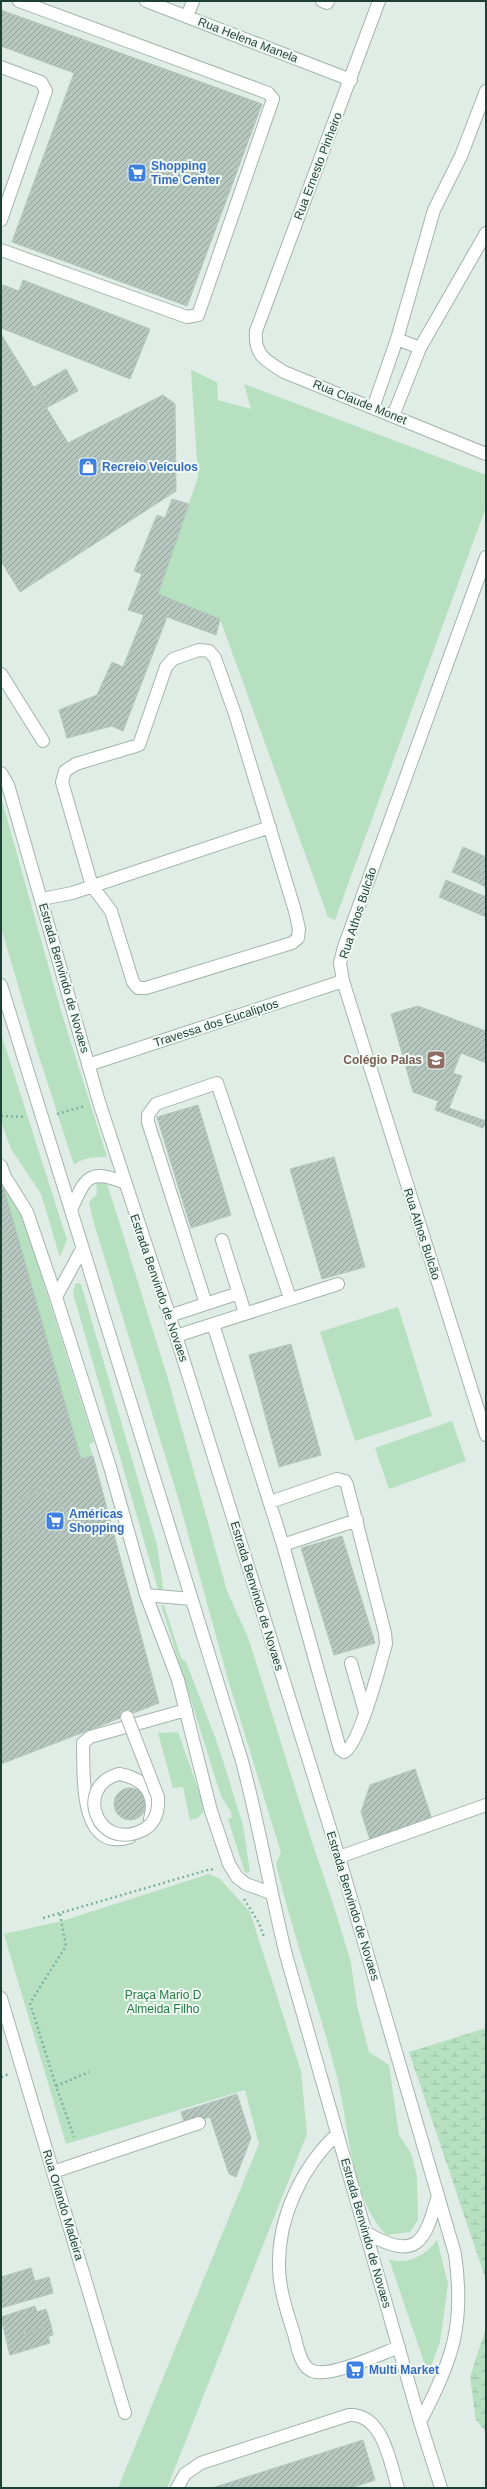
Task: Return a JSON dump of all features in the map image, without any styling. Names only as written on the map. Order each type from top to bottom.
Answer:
[{"type":"street","points":[[1,250],[187,317],[198,315],[273,99],[268,93],[19,1]]},
{"type":"street","name":"Rua Helena Manela","points":[[146,1],[351,80]]},
{"type":"street","points":[[187,17],[193,1]]},
{"type":"street","points":[[322,1],[327,3],[328,1]]},
{"type":"street","name":"Rua Ernesto Pinheiro","points":[[256,331],[351,80],[379,1]]},
{"type":"street","points":[[1,67],[41,82],[46,91],[1,220]]},
{"type":"street","points":[[373,408],[397,339],[434,210],[461,156],[486,91]]},
{"type":"street","points":[[393,416],[420,348],[486,233]]},
{"type":"street","name":"Rua Claude Monet","points":[[256,331],[255,344],[260,355],[284,372],[486,454]]},
{"type":"street","points":[[397,339],[420,348]]},
{"type":"street","name":"Rua Athos Bulcão","points":[[485,1427],[343,981],[340,963],[344,947],[486,557]]},
{"type":"street","points":[[199,650],[208,651],[215,658],[270,827],[297,917],[298,938],[292,943],[146,988],[138,988],[133,982],[111,911],[92,886],[65,795],[62,782],[65,771],[76,764],[139,745],[166,666],[173,659],[199,650]]},
{"type":"street","points":[[1,674],[43,741]]},
{"type":"street","name":"Estrada Benvindo de Novaes","points":[[1,773],[8,785],[42,899],[88,1065],[124,1182],[176,1336],[339,1858],[455,2254],[460,2288],[458,2324],[449,2361],[437,2390],[420,2422]]},
{"type":"street","points":[[42,899],[92,886],[270,827]]},
{"type":"street","name":"Travessa dos Eucaliptos","points":[[88,1065],[343,981]]},
{"type":"street","name":"Estrada Benvindo de Novaes","points":[[1,985],[242,1761],[260,1830],[271,1893],[286,1955],[420,2422],[441,2488]]},
{"type":"street","points":[[206,1304],[148,1122],[148,1115],[156,1104],[217,1083],[290,1298]]},
{"type":"street","points":[[1,1166],[5,1176],[27,1212],[56,1296],[112,1474],[146,1595],[178,1680],[211,1811],[229,1864],[237,1877],[246,1884],[271,1893]]},
{"type":"street","points":[[71,1210],[80,1190],[88,1180],[96,1175],[107,1175],[124,1182]]},
{"type":"street","points":[[222,1240],[245,1313]]},
{"type":"street","points":[[56,1296],[82,1249]]},
{"type":"street","points":[[176,1336],[290,1298],[338,1284]]},
{"type":"street","points":[[169,1316],[239,1293]]},
{"type":"street","points":[[213,1324],[283,1545],[342,1751],[350,1748],[365,1712],[386,1644],[385,1633],[347,1485],[341,1479],[270,1502]]},
{"type":"street","points":[[283,1545],[356,1520]]},
{"type":"street","points":[[146,1595],[191,1599]]},
{"type":"street","points":[[351,1663],[365,1712]]},
{"type":"street","points":[[127,1717],[158,1796],[159,1807],[156,1817],[150,1826],[143,1830],[131,1836],[120,1836],[102,1825],[94,1805],[95,1794],[100,1784],[108,1777],[119,1774],[132,1776],[141,1782],[148,1790],[152,1811],[150,1821],[143,1830],[124,1839],[103,1835],[95,1828],[90,1819],[86,1797],[83,1748],[85,1739],[186,1710]]},
{"type":"street","points":[[339,1858],[486,1805]]},
{"type":"street","name":"Rua Orlando Madeira","points":[[1,1998],[125,2413]]},
{"type":"street","points":[[53,2172],[199,2123]]},
{"type":"street","points":[[337,2134],[321,2149],[305,2173],[282,2226],[278,2267],[284,2301],[292,2329],[302,2360],[311,2370],[321,2372],[334,2370],[399,2347]]},
{"type":"street","points":[[367,2233],[392,2246],[399,2247],[411,2245],[423,2237],[429,2228],[438,2195]]},
{"type":"street","points":[[177,2488],[185,2474],[201,2463],[349,2415],[359,2415],[374,2424],[379,2433],[398,2488]]},
{"type":"path","points":[[43,1918],[211,1869],[217,1873]]},
{"type":"path","points":[[242,1896],[259,1923],[265,1938]]},
{"type":"path","points":[[60,1913],[66,1946],[30,2003],[74,2137]]},
{"type":"path","points":[[56,2086],[89,2072]]},
{"type":"green space","points":[[191,370],[217,382],[218,400],[251,409],[244,384],[486,475],[486,507],[335,920],[328,917],[220,619],[158,594],[198,477]]},
{"type":"green space","points":[[1,797],[61,1011],[107,1157],[93,1157],[85,1159],[74,1165],[35,1044],[1,927]]},
{"type":"green space","points":[[1,1033],[67,1240],[60,1257],[41,1194],[11,1149],[1,1121]]},
{"type":"green space","points":[[1,1180],[18,1202],[94,1442],[89,1444],[93,1456],[81,1459]]},
{"type":"green space","points":[[96,1182],[107,1183],[168,1379],[227,1591],[249,1640],[312,1842],[336,1913],[351,1963],[357,2006],[369,2052],[389,2065],[399,2135],[411,2153],[417,2177],[418,2220],[410,2232],[386,2235],[374,2219],[358,2181],[352,2160],[337,2077],[290,1918],[276,1864],[281,1853],[227,1676],[179,1501],[93,1220],[89,1202],[97,1194]]},
{"type":"green space","points":[[77,1283],[81,1284],[157,1545],[163,1587],[161,1594],[159,1593],[73,1293]]},
{"type":"green space","points":[[398,1307],[432,1416],[355,1441],[320,1332]]},
{"type":"green space","points":[[452,1421],[466,1461],[389,1489],[375,1448]]},
{"type":"green space","points":[[161,1605],[164,1605],[181,1658],[186,1662],[218,1745],[243,1825],[250,1872],[245,1873],[228,1819],[232,1818],[231,1812],[221,1796]]},
{"type":"green space","points":[[178,1732],[202,1800],[203,1812],[198,1818],[190,1820],[183,1787],[173,1788],[158,1733]]},
{"type":"green space","name":"Praça Mario D Almeida Filho","points":[[209,1874],[220,1879],[250,1912],[301,2071],[307,2134],[167,2488],[118,2488],[259,2144],[245,2090],[66,2144],[4,1934],[62,1921]]},
{"type":"green space","points":[[486,2028],[486,2280],[409,2052]]},
{"type":"green space","points":[[437,2240],[448,2284],[440,2342],[428,2374],[389,2259],[403,2261],[416,2258],[428,2250]]},
{"type":"green space","points":[[486,2328],[486,2432],[476,2420],[470,2377]]},
{"type":"building","name":"Shopping Time Center","points":[[1,10],[262,104],[187,306],[12,242],[74,73],[1,46]]},
{"type":"building","points":[[23,280],[150,329],[130,379],[1,328],[1,291],[3,285],[19,291]]},
{"type":"building","name":"Recreio Veículos","points":[[1,334],[68,443],[163,395],[175,404],[176,491],[20,592],[1,561]]},
{"type":"building","points":[[66,369],[78,391],[46,408],[34,387]]},
{"type":"building","points":[[172,499],[189,504],[158,594],[220,619],[216,635],[167,617],[123,731],[112,726],[67,738],[59,710],[97,695],[112,662],[123,667],[144,615],[128,610],[142,574],[134,571],[157,515],[165,518]]},
{"type":"building","points":[[463,847],[486,857],[476,882],[452,872]]},
{"type":"building","points":[[486,859],[486,887],[476,882]]},
{"type":"building","points":[[446,880],[486,897],[486,917],[439,897]]},
{"type":"building","points":[[418,1006],[486,1031],[486,1063],[461,1053],[453,1073],[462,1076],[449,1108],[486,1121],[483,1128],[435,1110],[438,1101],[413,1092],[391,1014]]},
{"type":"building","points":[[198,1105],[231,1215],[191,1228],[157,1117]]},
{"type":"building","points":[[334,1157],[365,1267],[322,1279],[290,1169]]},
{"type":"building","name":"Américas Shopping","points":[[1,1178],[81,1459],[93,1456],[159,1703],[1,1764]]},
{"type":"building","points":[[1,1296],[8,1319],[1,1321]]},
{"type":"building","points":[[291,1344],[321,1455],[279,1467],[249,1355]]},
{"type":"building","points":[[56,1486],[67,1519],[1,1542],[1,1506]]},
{"type":"building","points":[[342,1536],[375,1643],[334,1655],[301,1548]]},
{"type":"building","points":[[415,1769],[433,1822],[371,1843],[361,1812],[370,1785]]},
{"type":"building","points":[[127,1788],[133,1788],[143,1795],[146,1804],[145,1810],[139,1817],[133,1820],[127,1820],[117,1813],[114,1807],[114,1801],[121,1791]]},
{"type":"building","points":[[237,2094],[251,2138],[236,2177],[229,2174],[210,2117],[185,2125],[181,2112]]},
{"type":"building","points":[[31,2268],[35,2281],[49,2277],[53,2293],[1,2308],[1,2277]]},
{"type":"building","points":[[35,2306],[37,2312],[46,2309],[51,2325],[6,2339],[1,2317]]},
{"type":"building","points":[[51,2325],[53,2335],[48,2337],[50,2343],[10,2355],[6,2339]]},
{"type":"building","points":[[363,2440],[375,2480],[351,2488],[212,2488]]},
{"type":"place","name":"Shopping Time Center","points":[[137,173]]},
{"type":"place","name":"Recreio Veículos","points":[[88,467]]},
{"type":"place","name":"Colégio Palas","points":[[436,1060]]},
{"type":"place","name":"Américas Shopping","points":[[55,1521]]},
{"type":"place","name":"Multi Market","points":[[355,2370]]}]
